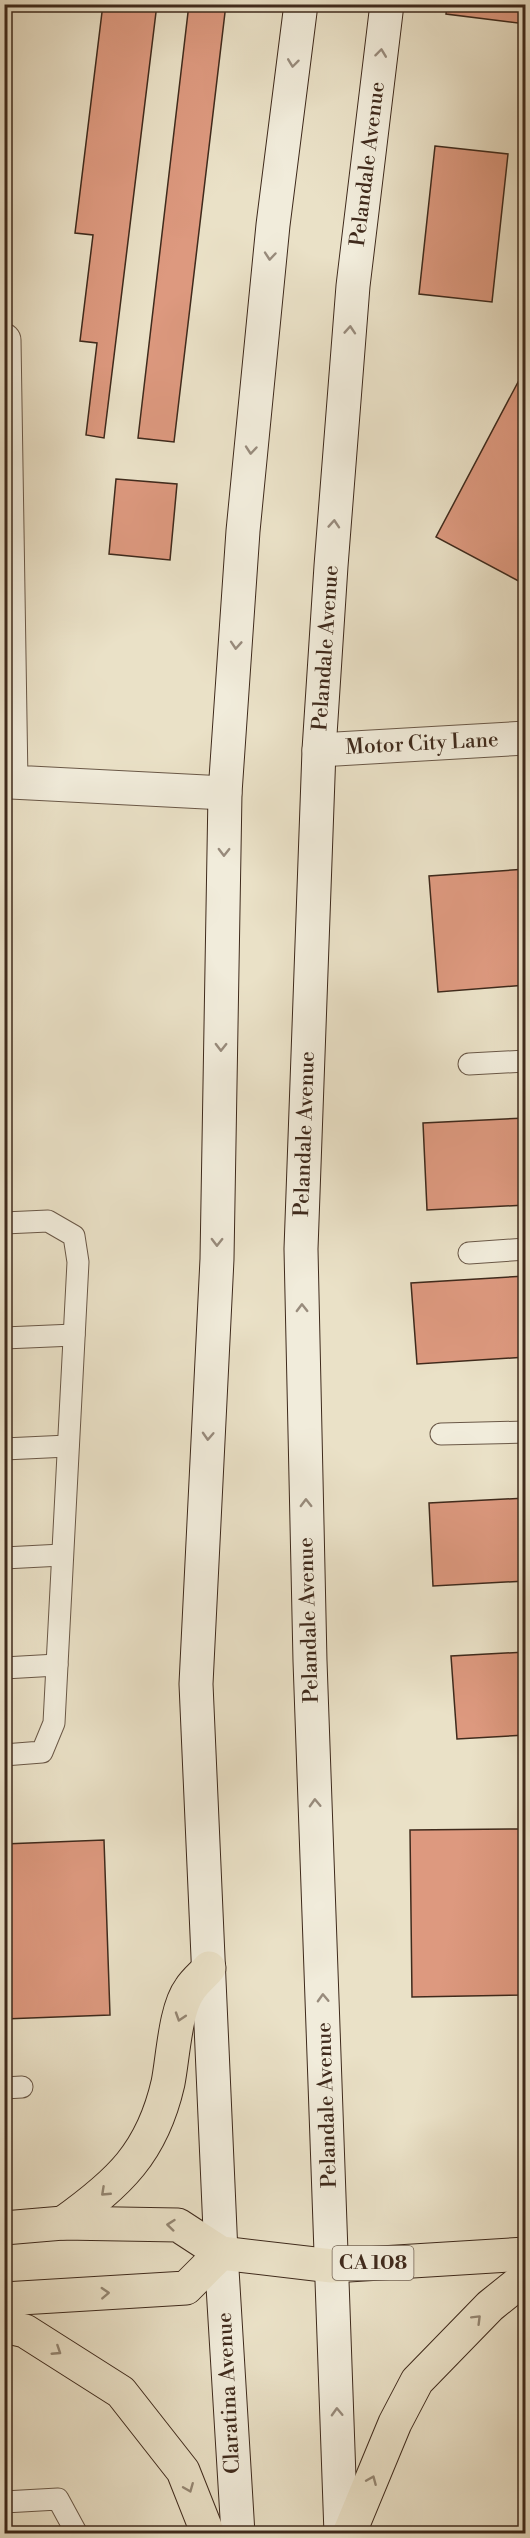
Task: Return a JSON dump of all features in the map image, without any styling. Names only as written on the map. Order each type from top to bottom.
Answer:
[{"type":"main road","points":[[4,2299],[186,2288],[221,2253],[196,1684],[217,1258],[225,793],[244,519],[273,225],[301,4]]},
{"type":"main road","name":"Pelandale Avenue","points":[[332,2266],[310,1661],[301,1250],[319,750],[353,286],[387,4]]},
{"type":"main road","points":[[4,340],[8,782],[225,793]]},
{"type":"main road","name":"Motor City Lane","points":[[319,750],[525,738]]},
{"type":"main road","points":[[63,2223],[101,2196],[124,2174],[147,2143],[168,2084],[176,2031],[188,1990],[209,1968]]},
{"type":"main road","name":"CA 108","points":[[4,2228],[63,2223],[178,2224],[221,2253],[332,2266],[525,2254]]},
{"type":"main road","name":"Claratina Avenue","points":[[221,2253],[238,2534]]},
{"type":"main road","points":[[332,2266],[341,2534]]},
{"type":"main road","points":[[349,2534],[395,2423],[417,2381],[489,2306],[525,2277]]},
{"type":"main road","points":[[4,2326],[25,2331],[121,2392],[183,2471],[208,2534]]},
{"type":"lane","points":[[469,1064],[525,1061]]},
{"type":"lane","points":[[4,1223],[48,1221],[74,1236],[78,1262],[54,1723],[42,1752],[4,1755]]},
{"type":"lane","points":[[469,1253],[525,1249]]},
{"type":"lane","points":[[4,1338],[74,1335]]},
{"type":"lane","points":[[441,1434],[525,1432]]},
{"type":"lane","points":[[4,1449],[68,1446]]},
{"type":"lane","points":[[4,1558],[62,1555]]},
{"type":"lane","points":[[4,1668],[57,1665]]},
{"type":"lane","points":[[4,2502],[58,2499],[77,2534]]},
{"type":"building","points":[[103,4],[157,4],[104,438],[86,435],[97,343],[80,341],[93,235],[75,233]]},
{"type":"building","points":[[189,4],[226,4],[174,442],[138,438]]},
{"type":"building","points":[[447,4],[526,4],[526,24],[446,14]]},
{"type":"building","points":[[435,146],[508,154],[492,302],[419,294]]},
{"type":"building","points":[[526,367],[526,585],[436,537]]},
{"type":"building","points":[[116,479],[177,484],[170,560],[109,554]]},
{"type":"building","points":[[526,869],[526,985],[438,992],[429,876]]},
{"type":"building","points":[[526,1118],[526,1205],[427,1210],[423,1123]]},
{"type":"building","points":[[526,1276],[526,1357],[417,1364],[411,1283]]},
{"type":"building","points":[[526,1498],[526,1581],[433,1586],[429,1503]]},
{"type":"building","points":[[526,1652],[526,1735],[457,1739],[451,1656]]},
{"type":"building","points":[[519,1769],[526,1769],[526,1846],[521,1847]]},
{"type":"building","points":[[519,1829],[521,1995],[412,1997],[410,1830]]},
{"type":"building","points":[[104,1840],[110,2015],[4,2019],[4,1844]]}]
